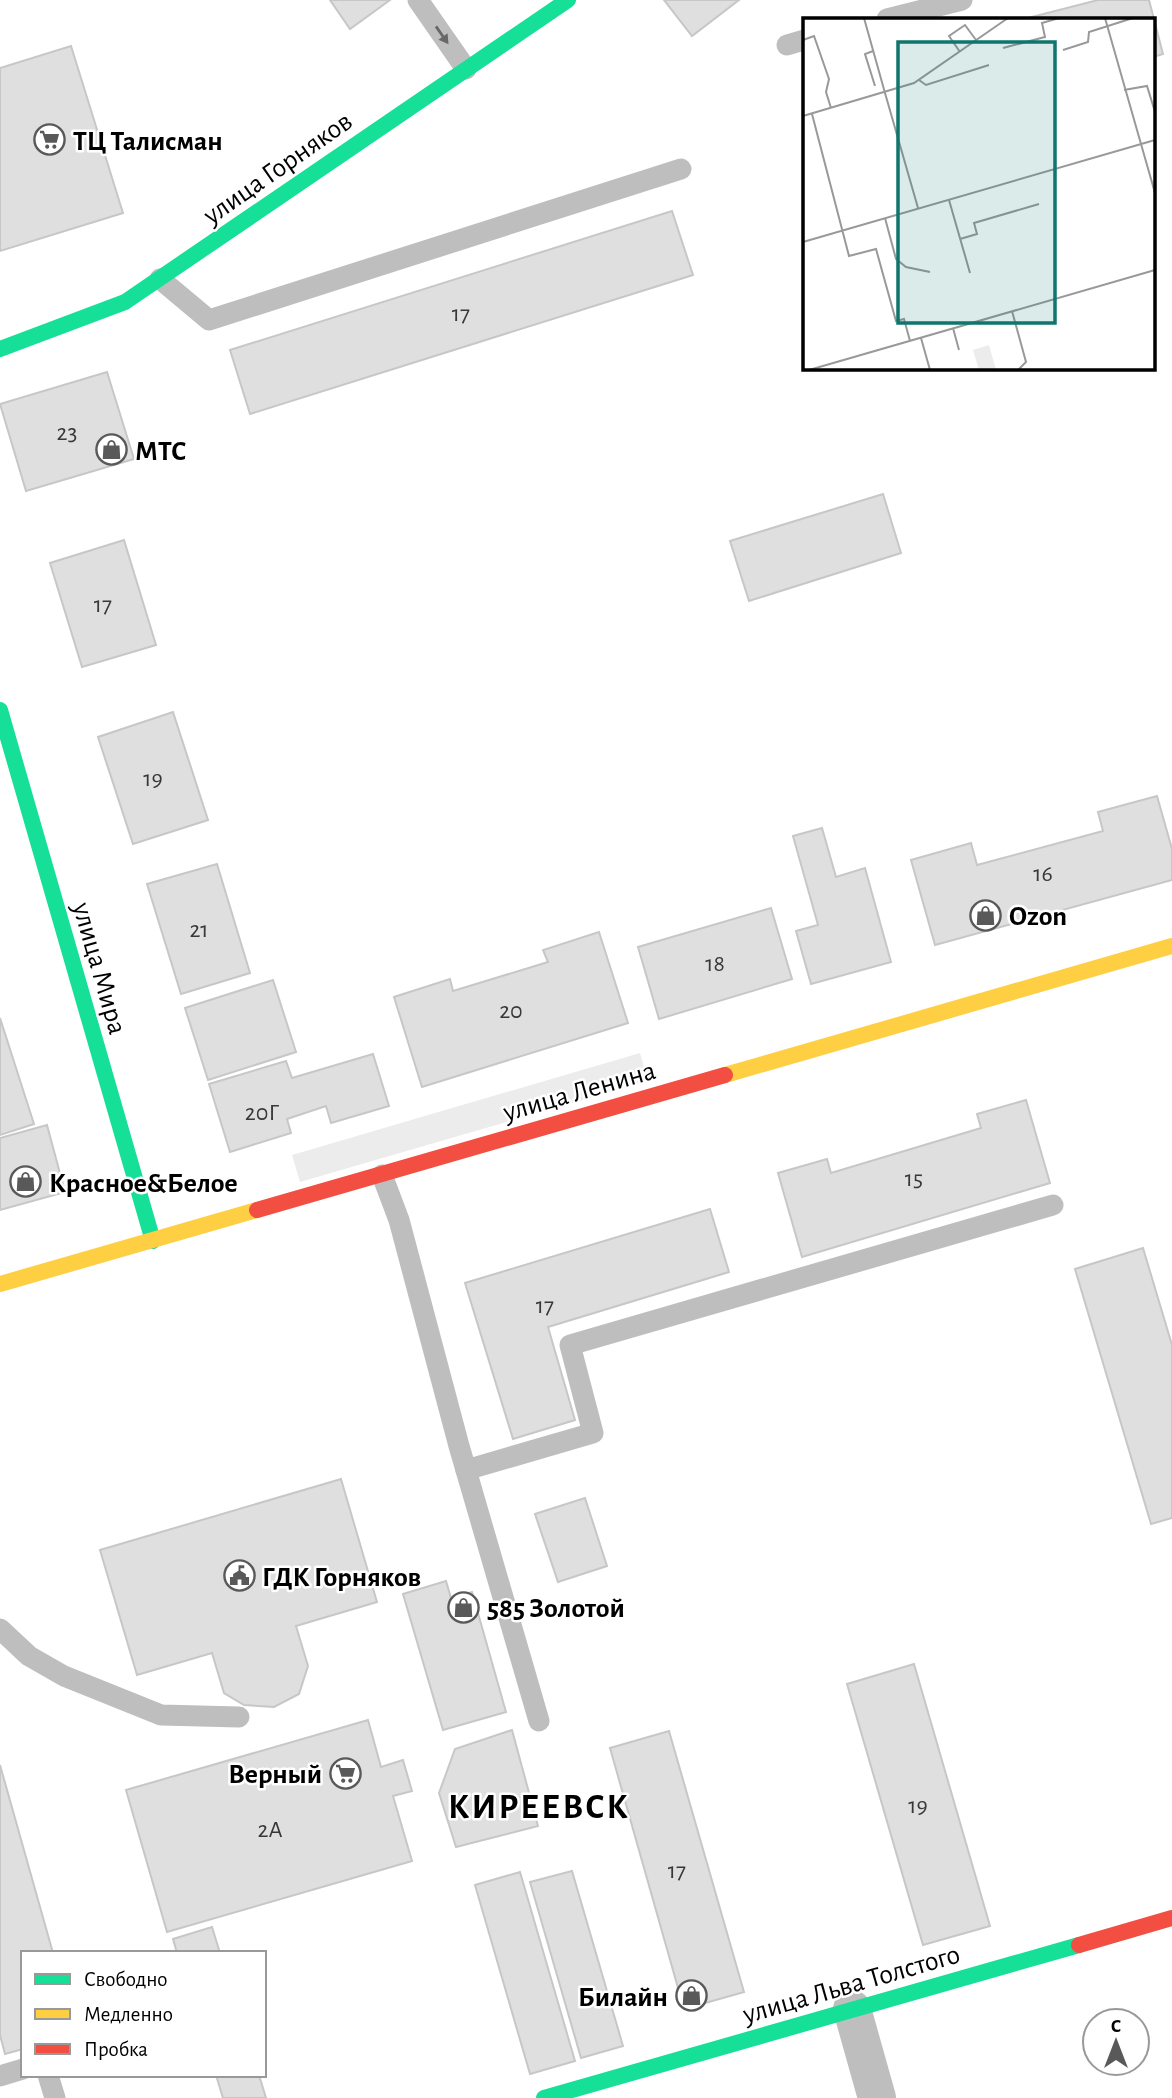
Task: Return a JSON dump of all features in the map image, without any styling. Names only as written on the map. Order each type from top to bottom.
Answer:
[{"type":"street","name":"улица Горняков","points":[[0,349],[125,302],[568,0]]},
{"type":"street","name":"улица Мира","points":[[0,710],[153,1241]]},
{"type":"street","name":"улица Ленина","points":[[0,1284],[1172,946]]},
{"type":"street","name":"улица Льва Толстого","points":[[544,2098],[1172,1917]]},
{"type":"street","points":[[852,2009],[877,2098]]},
{"type":"lane","points":[[418,0],[466,69]]},
{"type":"lane","points":[[891,18],[962,0]]},
{"type":"lane","points":[[160,279],[209,320],[681,169]]},
{"type":"lane","points":[[382,1175],[399,1220],[466,1470],[539,1721]]},
{"type":"lane","points":[[466,1470],[593,1433],[570,1345],[1052,1205]]},
{"type":"lane","points":[[0,1629],[29,1656],[64,1676],[161,1715],[239,1717]]},
{"type":"lane","points":[[0,2076],[21,2070]]},
{"type":"lane","points":[[49,2077],[55,2098]]},
{"type":"shaded area","points":[[640,1053],[648,1081],[300,1182],[292,1155]]},
{"type":"building","points":[[330,0],[390,0],[350,29]]},
{"type":"building","points":[[664,0],[739,0],[692,36]]},
{"type":"building","points":[[1098,0],[1149,0],[1154,18],[1028,18]]},
{"type":"building","points":[[1154,19],[1163,54],[1154,57]]},
{"type":"building","name":"ТЦ Талисман","points":[[71,46],[123,213],[0,251],[0,68]]},
{"type":"building","points":[[672,211],[693,275],[250,414],[230,350]]},
{"type":"building","points":[[107,372],[134,459],[26,491],[0,404]]},
{"type":"building","points":[[883,494],[901,553],[749,601],[730,541]]},
{"type":"building","points":[[124,540],[156,645],[82,667],[50,563]]},
{"type":"building","points":[[173,712],[208,820],[133,844],[98,737]]},
{"type":"building","points":[[1157,796],[1172,849],[1172,880],[935,945],[911,860],[971,843],[977,865],[1103,831],[1098,812]]},
{"type":"building","points":[[822,828],[836,877],[865,868],[891,962],[811,984],[796,931],[818,925],[793,836]]},
{"type":"building","points":[[217,864],[250,973],[181,994],[147,884]]},
{"type":"building","points":[[771,908],[792,979],[659,1019],[638,947]]},
{"type":"building","points":[[599,932],[628,1023],[422,1087],[394,997],[450,979],[453,991],[548,962],[543,950]]},
{"type":"building","points":[[273,980],[296,1052],[208,1080],[185,1008]]},
{"type":"building","points":[[0,1018],[34,1124],[0,1135]]},
{"type":"building","points":[[373,1054],[389,1106],[331,1123],[326,1106],[287,1119],[291,1133],[230,1152],[209,1084],[286,1061],[292,1078]]},
{"type":"building","points":[[1026,1100],[1050,1183],[802,1257],[778,1173],[827,1159],[831,1173],[981,1128],[977,1114]]},
{"type":"building","points":[[47,1125],[65,1192],[0,1210],[0,1138]]},
{"type":"building","points":[[710,1209],[729,1272],[548,1327],[575,1420],[513,1439],[465,1283]]},
{"type":"building","points":[[1143,1248],[1172,1345],[1172,1518],[1151,1524],[1075,1269]]},
{"type":"building","name":"ГДК Горняков","points":[[341,1479],[377,1602],[296,1626],[308,1666],[299,1694],[274,1707],[244,1705],[224,1693],[212,1653],[137,1675],[100,1550]]},
{"type":"building","points":[[585,1498],[607,1566],[558,1582],[535,1514]]},
{"type":"building","points":[[446,1581],[451,1598],[472,1592],[506,1712],[443,1730],[403,1594]]},
{"type":"building","points":[[914,1664],[990,1926],[923,1945],[847,1684]]},
{"type":"building","points":[[368,1720],[381,1767],[403,1760],[412,1791],[393,1796],[412,1861],[167,1932],[126,1790]]},
{"type":"building","points":[[512,1730],[538,1826],[456,1847],[439,1793],[455,1749]]},
{"type":"building","points":[[669,1731],[744,1992],[684,2009],[610,1748]]},
{"type":"building","points":[[0,1765],[52,1951],[21,1951],[21,2050],[5,2054],[0,2035]]},
{"type":"building","points":[[572,1871],[623,2046],[581,2058],[530,1882]]},
{"type":"building","points":[[520,1872],[575,2061],[530,2074],[475,1885]]},
{"type":"building","points":[[212,1927],[219,1951],[176,1951],[173,1939]]},
{"type":"building","points":[[217,2077],[260,2077],[266,2098],[223,2098]]},
{"type":"traffic: fast","points":[[0,349],[125,302],[568,0]]},
{"type":"traffic: fast","points":[[0,710],[153,1241]]},
{"type":"traffic: fast","points":[[544,2098],[1079,1945]]},
{"type":"traffic: slow","points":[[725,1075],[1172,946]]},
{"type":"traffic: slow","points":[[0,1284],[257,1210]]},
{"type":"traffic: jam","points":[[257,1210],[725,1075]]},
{"type":"traffic: jam","points":[[1079,1945],[1172,1918]]},
{"type":"place","name":"ТЦ Талисман","points":[[50,140]]},
{"type":"place","name":"МТС","points":[[112,450]]},
{"type":"place","name":"Ozon","points":[[986,915]]},
{"type":"place","name":"Красное&Белое","points":[[26,1182]]},
{"type":"place","name":"ГДК Горняков","points":[[239,1576]]},
{"type":"place","name":"585 Золотой","points":[[464,1607]]},
{"type":"place","name":"Верный","points":[[345,1773]]},
{"type":"place","name":"Билайн","points":[[691,1996]]},
{"type":"district","name":"КИРЕЕВСК","points":[[539,1806]]}]
